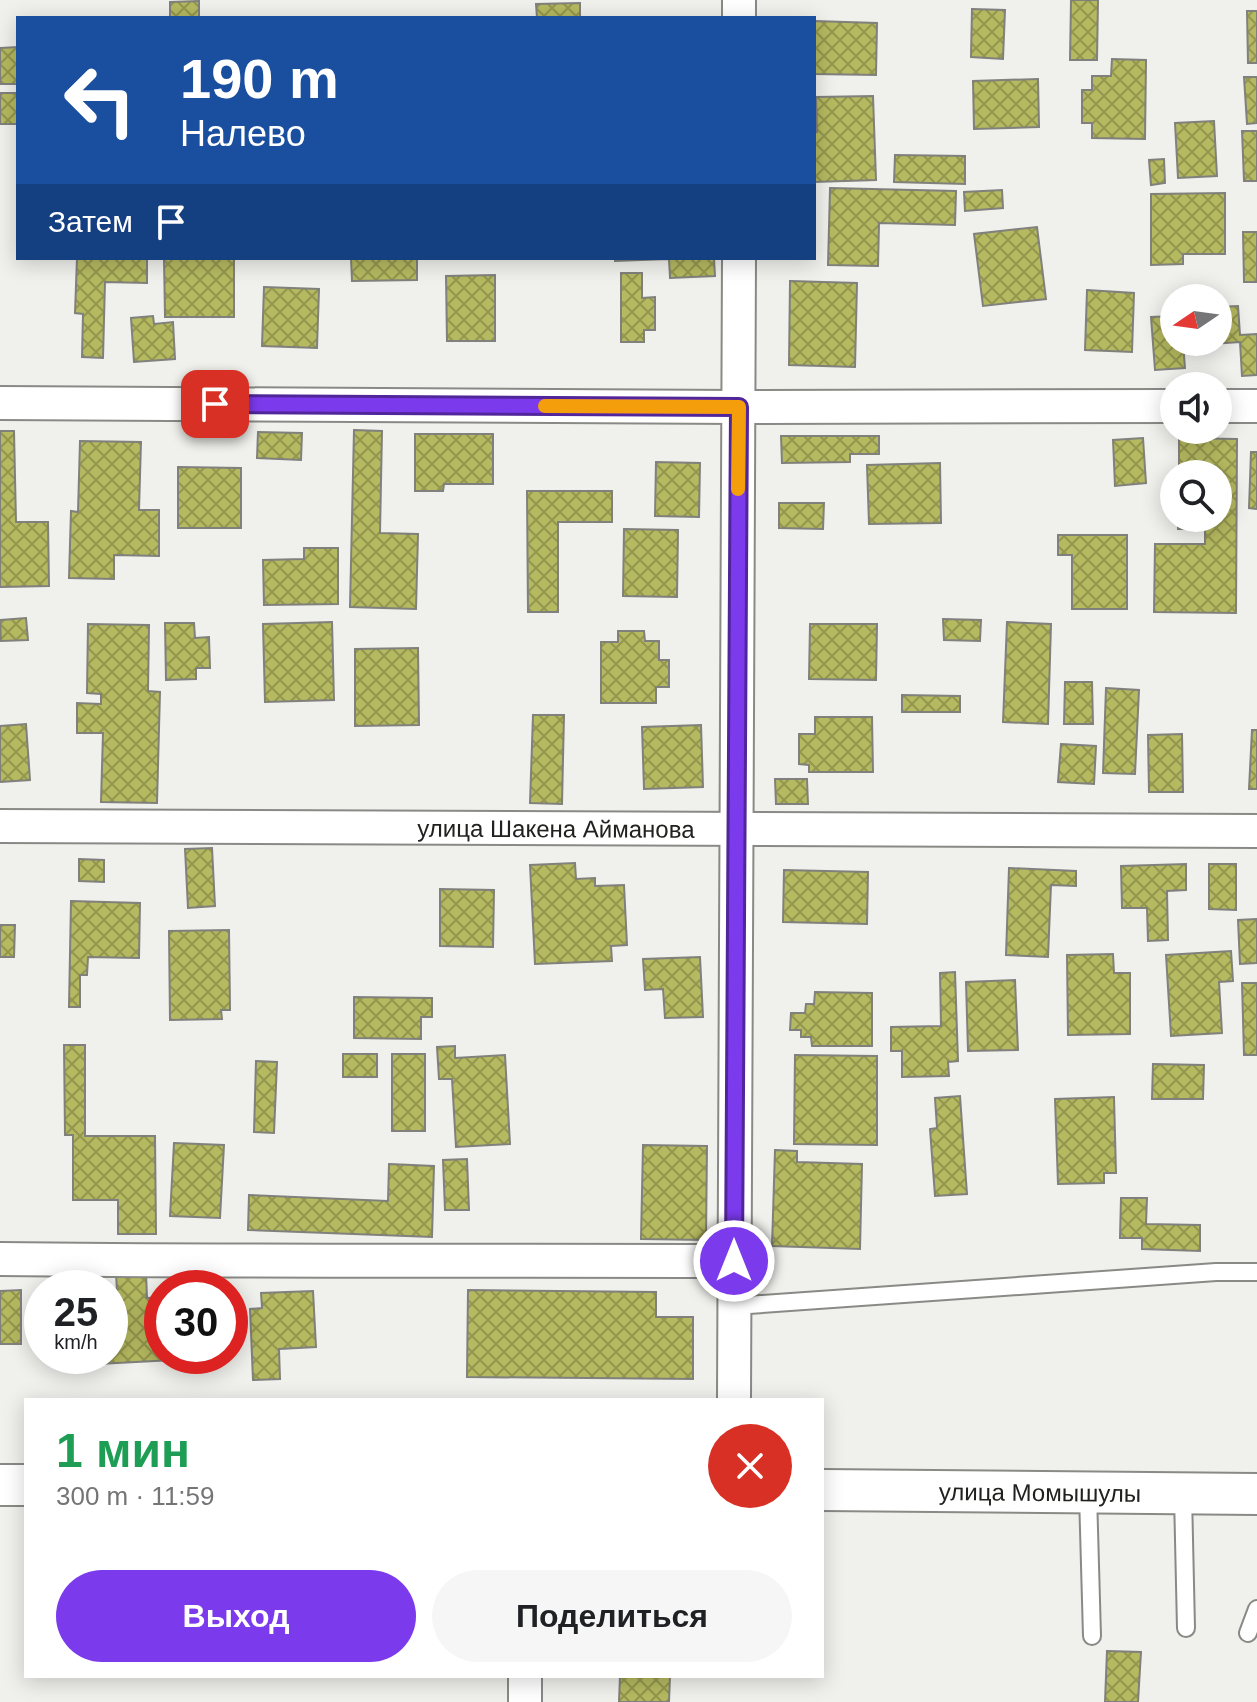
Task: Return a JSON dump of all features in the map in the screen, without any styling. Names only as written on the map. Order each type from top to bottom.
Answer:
[{"type":"street","points":[[734,1398],[739,260]]},
{"type":"street","points":[[0,403],[1160,406]]},
{"type":"street","points":[[1232,406],[1257,406]]},
{"type":"street","name":"улица Шакена Айманова","points":[[0,826],[1257,831]]},
{"type":"street","points":[[0,1259],[734,1261]]},
{"type":"street","points":[[0,1485],[24,1485]]},
{"type":"street","name":"улица Момышулы","points":[[824,1490],[1257,1494]]},
{"type":"street","points":[[525,1678],[525,1702]]},
{"type":"lane","points":[[734,1306],[1216,1272],[1257,1272]]},
{"type":"lane","points":[[1088,1492],[1092,1636]]},
{"type":"lane","points":[[1183,1493],[1186,1628]]},
{"type":"lane","points":[[1248,1633],[1257,1609]]},
{"type":"building","points":[[1071,0],[1098,0],[1097,60],[1070,60]]},
{"type":"building","points":[[199,1],[199,16],[170,16],[170,2]]},
{"type":"building","points":[[580,3],[580,16],[537,16],[536,4]]},
{"type":"building","points":[[972,9],[1005,10],[1003,59],[971,57]]},
{"type":"building","points":[[1247,11],[1257,11],[1257,63],[1248,63]]},
{"type":"building","points":[[816,21],[877,23],[876,75],[816,74]]},
{"type":"building","points":[[16,47],[16,84],[0,84],[0,48]]},
{"type":"building","points":[[1112,59],[1146,60],[1145,139],[1092,138],[1092,123],[1082,123],[1082,90],[1092,90],[1092,76],[1111,76]]},
{"type":"building","points":[[1244,77],[1257,77],[1257,123],[1247,124]]},
{"type":"building","points":[[1038,79],[1039,127],[974,129],[973,81]]},
{"type":"building","points":[[0,93],[16,93],[16,124],[0,124]]},
{"type":"building","points":[[873,96],[876,180],[816,182],[816,97]]},
{"type":"building","points":[[1214,121],[1217,176],[1178,178],[1175,123]]},
{"type":"building","points":[[1242,131],[1257,131],[1257,181],[1244,181]]},
{"type":"building","points":[[895,155],[965,156],[965,184],[894,182]]},
{"type":"building","points":[[1164,159],[1165,183],[1151,185],[1149,160]]},
{"type":"building","points":[[830,188],[956,191],[955,225],[879,223],[878,266],[828,265]]},
{"type":"building","points":[[1002,190],[1003,208],[965,211],[964,192]]},
{"type":"building","points":[[1225,193],[1225,254],[1183,254],[1183,264],[1151,265],[1151,194]]},
{"type":"building","points":[[1037,227],[1046,299],[983,306],[974,234]]},
{"type":"building","points":[[1243,232],[1257,232],[1257,282],[1244,282]]},
{"type":"building","points":[[77,260],[147,260],[147,283],[105,282],[103,358],[82,357],[83,314],[75,313]]},
{"type":"building","points":[[164,260],[234,260],[234,317],[165,317]]},
{"type":"building","points":[[351,260],[417,260],[417,280],[352,281]]},
{"type":"building","points":[[669,260],[714,260],[715,276],[670,278]]},
{"type":"building","points":[[621,273],[642,273],[642,298],[655,297],[655,330],[644,330],[644,342],[621,342]]},
{"type":"building","points":[[495,275],[495,341],[447,341],[446,276]]},
{"type":"building","points":[[790,281],[857,283],[855,367],[789,365]]},
{"type":"building","points":[[264,287],[319,289],[317,348],[262,346]]},
{"type":"building","points":[[1087,290],[1134,293],[1132,352],[1085,350]]},
{"type":"building","points":[[1232,306],[1238,306],[1240,335],[1257,334],[1257,375],[1242,376],[1240,342],[1232,343]]},
{"type":"building","points":[[153,316],[154,324],[173,322],[175,359],[134,362],[131,318]]},
{"type":"building","points":[[1151,317],[1160,317],[1160,356],[1184,356],[1185,368],[1155,370]]},
{"type":"building","points":[[354,430],[382,431],[380,533],[418,534],[416,609],[350,607]]},
{"type":"building","points":[[0,431],[14,431],[16,522],[48,522],[49,586],[0,587]]},
{"type":"building","points":[[258,432],[302,433],[301,460],[257,458]]},
{"type":"building","points":[[415,434],[493,434],[493,484],[444,484],[443,491],[415,491]]},
{"type":"building","points":[[781,436],[879,436],[879,454],[850,454],[850,462],[782,463]]},
{"type":"building","points":[[1143,438],[1146,483],[1115,486],[1113,440]]},
{"type":"building","points":[[1232,439],[1237,439],[1236,613],[1154,612],[1155,544],[1205,544],[1205,532],[1232,532],[1232,460],[1179,460],[1179,444],[1232,444]]},
{"type":"building","points":[[80,441],[141,442],[139,510],[159,510],[159,556],[114,555],[114,579],[69,578],[71,511],[78,512]]},
{"type":"building","points":[[1251,452],[1257,452],[1257,509],[1249,508]]},
{"type":"building","points":[[656,462],[700,463],[699,517],[655,516]]},
{"type":"building","points":[[940,463],[941,523],[869,524],[867,465]]},
{"type":"building","points":[[178,467],[241,468],[241,528],[178,528]]},
{"type":"building","points":[[527,491],[612,491],[612,522],[558,522],[558,612],[528,612]]},
{"type":"building","points":[[779,503],[824,503],[823,529],[779,528]]},
{"type":"building","points":[[624,529],[678,530],[677,597],[623,596]]},
{"type":"building","points":[[1058,535],[1127,535],[1127,609],[1072,609],[1072,555],[1058,555]]},
{"type":"building","points":[[304,548],[338,548],[338,604],[264,605],[263,560],[304,559]]},
{"type":"building","points":[[26,618],[28,640],[1,641],[0,620]]},
{"type":"building","points":[[943,619],[981,620],[980,641],[944,640]]},
{"type":"building","points":[[332,622],[334,700],[265,702],[263,624]]},
{"type":"building","points":[[1007,622],[1051,624],[1048,724],[1003,722]]},
{"type":"building","points":[[165,623],[194,623],[195,638],[209,637],[210,668],[196,668],[196,679],[166,680]]},
{"type":"building","points":[[88,624],[149,625],[148,691],[160,692],[157,803],[101,802],[103,733],[77,733],[77,703],[101,704],[101,694],[87,693]]},
{"type":"building","points":[[810,624],[877,624],[876,680],[809,679]]},
{"type":"building","points":[[618,631],[644,631],[645,641],[659,641],[659,660],[669,660],[669,687],[656,687],[656,703],[601,703],[601,642],[618,642]]},
{"type":"building","points":[[418,648],[419,725],[355,726],[355,649]]},
{"type":"building","points":[[1065,682],[1092,682],[1093,724],[1064,724]]},
{"type":"building","points":[[1106,688],[1139,690],[1135,774],[1103,773]]},
{"type":"building","points":[[902,695],[960,696],[960,712],[902,712]]},
{"type":"building","points":[[533,715],[564,715],[562,804],[530,803]]},
{"type":"building","points":[[815,717],[872,717],[873,772],[809,772],[809,765],[799,764],[799,734],[815,734]]},
{"type":"building","points":[[26,724],[30,780],[0,782],[0,726]]},
{"type":"building","points":[[701,725],[703,787],[644,789],[642,727]]},
{"type":"building","points":[[1252,730],[1257,730],[1257,789],[1249,789]]},
{"type":"building","points":[[1182,734],[1183,792],[1149,792],[1148,735]]},
{"type":"building","points":[[1061,744],[1096,746],[1094,784],[1058,782]]},
{"type":"building","points":[[775,779],[807,779],[808,804],[776,804]]},
{"type":"building","points":[[212,848],[215,906],[188,908],[185,849]]},
{"type":"building","points":[[79,859],[104,860],[104,882],[79,881]]},
{"type":"building","points":[[575,863],[576,879],[595,878],[595,886],[624,885],[627,945],[611,946],[612,961],[535,964],[530,865]]},
{"type":"building","points":[[1186,864],[1186,890],[1167,891],[1168,940],[1148,941],[1147,908],[1122,908],[1121,866]]},
{"type":"building","points":[[1209,864],[1236,864],[1236,910],[1209,909]]},
{"type":"building","points":[[1009,868],[1076,871],[1076,886],[1051,885],[1048,957],[1006,955]]},
{"type":"building","points":[[784,870],[868,872],[867,924],[783,922]]},
{"type":"building","points":[[440,889],[494,890],[493,947],[440,946]]},
{"type":"building","points":[[71,901],[140,903],[139,958],[88,957],[87,975],[80,975],[80,1007],[69,1007]]},
{"type":"building","points":[[1257,919],[1257,963],[1240,964],[1238,920]]},
{"type":"building","points":[[0,925],[15,925],[14,957],[0,957]]},
{"type":"building","points":[[229,930],[230,1010],[221,1010],[222,1019],[170,1020],[169,931]]},
{"type":"building","points":[[1231,951],[1233,981],[1219,982],[1222,1033],[1171,1036],[1166,955]]},
{"type":"building","points":[[1113,954],[1114,973],[1130,973],[1130,1034],[1068,1035],[1067,955]]},
{"type":"building","points":[[700,957],[703,1017],[665,1018],[663,989],[645,990],[643,959]]},
{"type":"building","points":[[955,972],[958,1061],[948,1062],[949,1076],[902,1077],[902,1051],[891,1051],[891,1027],[941,1026],[940,973]]},
{"type":"building","points":[[1015,980],[1018,1050],[968,1051],[966,982]]},
{"type":"building","points":[[1242,983],[1257,983],[1257,1055],[1244,1055]]},
{"type":"building","points":[[815,992],[872,993],[872,1046],[812,1046],[811,1037],[801,1037],[801,1030],[790,1030],[791,1013],[805,1013],[806,1004],[814,1004]]},
{"type":"building","points":[[354,997],[432,998],[432,1017],[421,1017],[421,1039],[354,1038]]},
{"type":"building","points":[[64,1045],[85,1045],[85,1136],[155,1136],[156,1234],[118,1234],[118,1200],[73,1200],[73,1135],[65,1135]]},
{"type":"building","points":[[455,1046],[455,1058],[505,1055],[510,1144],[456,1147],[452,1079],[439,1079],[437,1047]]},
{"type":"building","points":[[343,1054],[377,1054],[377,1077],[343,1077]]},
{"type":"building","points":[[392,1054],[425,1054],[425,1131],[392,1131]]},
{"type":"building","points":[[795,1055],[877,1056],[877,1145],[794,1144]]},
{"type":"building","points":[[256,1061],[277,1062],[274,1133],[254,1132]]},
{"type":"building","points":[[1153,1064],[1204,1065],[1203,1099],[1152,1099]]},
{"type":"building","points":[[960,1096],[967,1194],[935,1196],[930,1129],[937,1128],[935,1098]]},
{"type":"building","points":[[1114,1097],[1116,1173],[1104,1173],[1104,1183],[1058,1184],[1055,1099]]},
{"type":"building","points":[[174,1143],[224,1145],[220,1218],[170,1216]]},
{"type":"building","points":[[643,1145],[707,1146],[706,1240],[641,1239]]},
{"type":"building","points":[[775,1150],[797,1151],[797,1162],[862,1164],[860,1249],[772,1246]]},
{"type":"building","points":[[467,1159],[469,1210],[445,1210],[443,1160]]},
{"type":"building","points":[[389,1164],[434,1166],[432,1237],[248,1230],[249,1195],[388,1201]]},
{"type":"building","points":[[1121,1198],[1147,1198],[1146,1224],[1200,1225],[1200,1251],[1142,1249],[1142,1238],[1120,1238]]},
{"type":"building","points":[[144,1272],[144,1362],[128,1362],[128,1273]]},
{"type":"building","points":[[21,1290],[21,1344],[0,1344],[0,1291]]},
{"type":"building","points":[[468,1290],[656,1292],[656,1317],[693,1317],[693,1379],[467,1377]]},
{"type":"building","points":[[313,1291],[316,1347],[279,1349],[280,1379],[253,1380],[250,1309],[262,1308],[261,1293]]},
{"type":"building","points":[[1107,1651],[1141,1652],[1138,1702],[1105,1702]]},
{"type":"building","points":[[620,1678],[670,1678],[669,1702],[619,1702]]},
{"type":"slow traffic","points":[[545,406],[739,407],[738,489]]},
{"type":"route","points":[[215,404],[739,407],[734,1261]]}]
